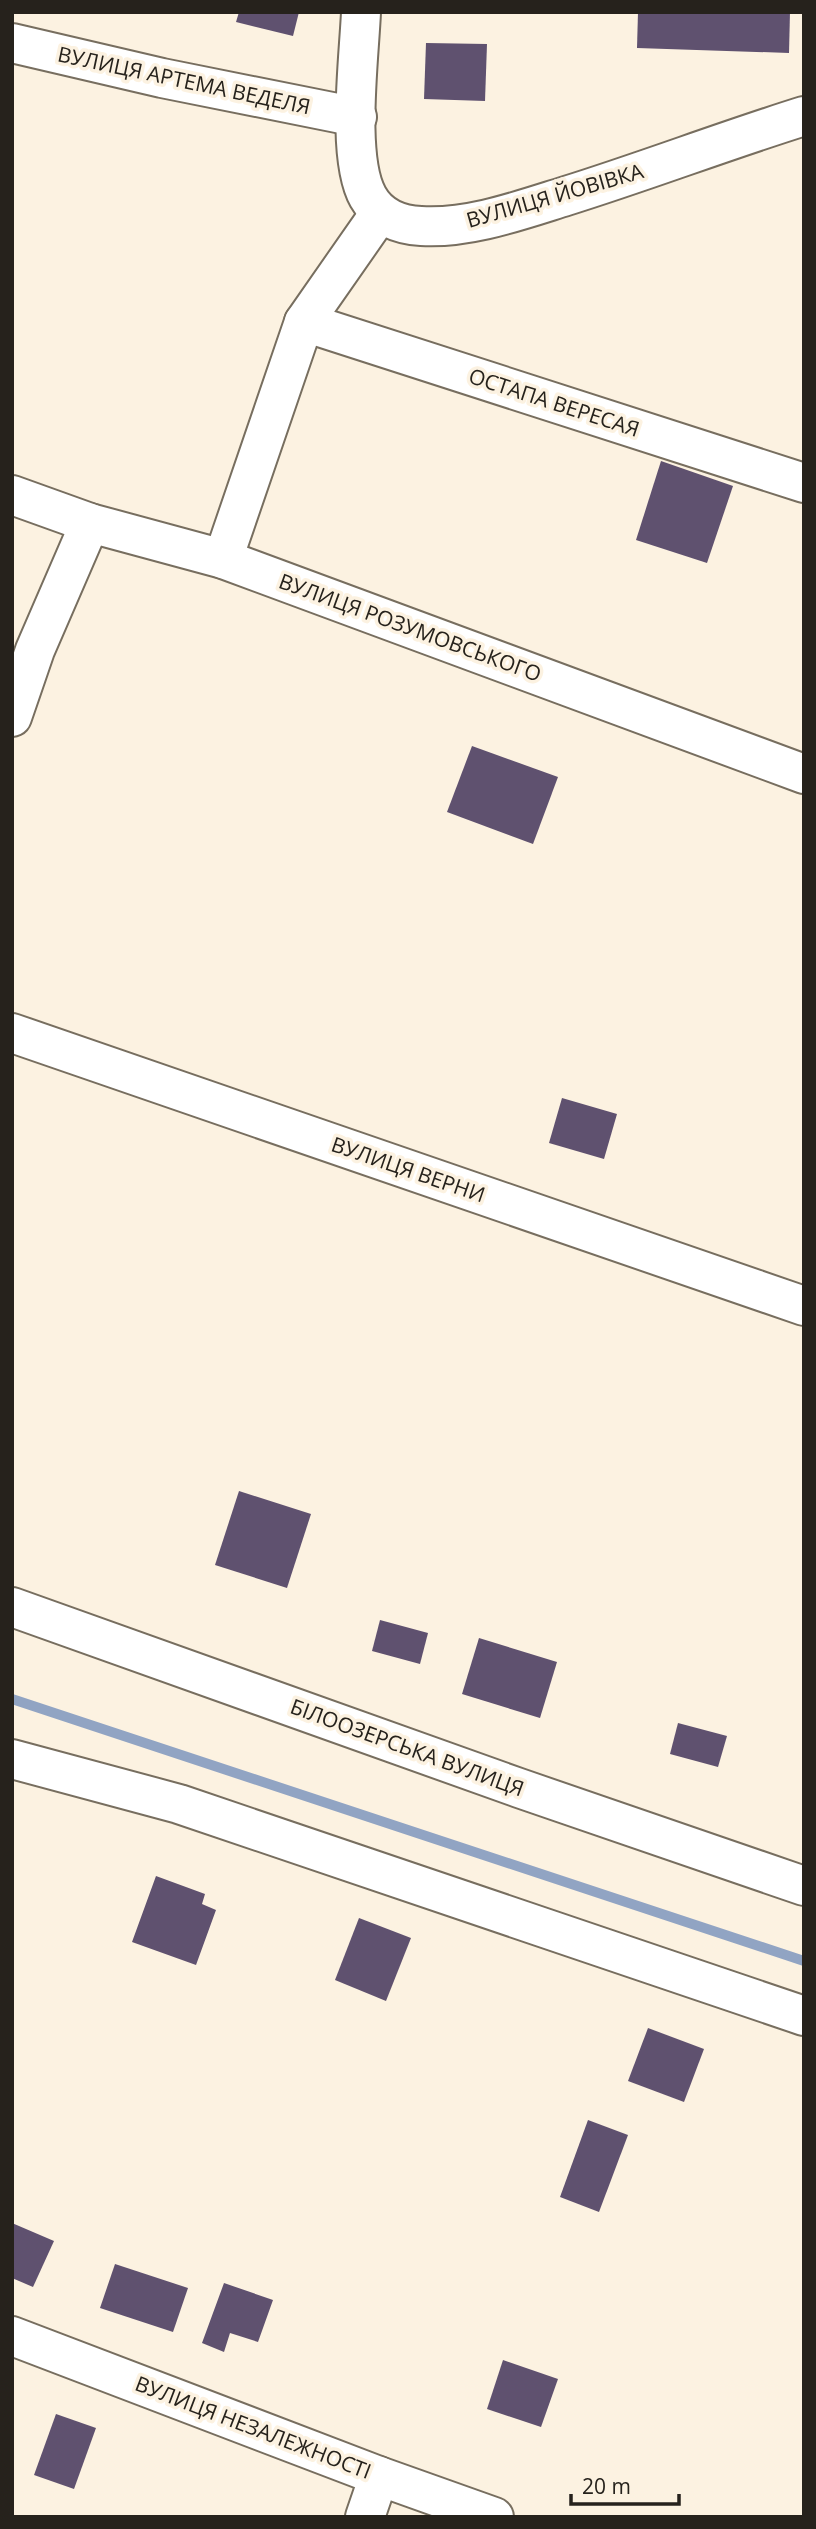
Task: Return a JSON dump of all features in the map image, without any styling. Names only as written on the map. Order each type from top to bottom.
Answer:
[{"type":"street","points":[[223,559],[304,322],[380,213],[368,197],[360,176],[357,117],[361,12]]},
{"type":"street","name":"ВУЛИЦЯ АРТЕМА ВЕДЕЛЯ","points":[[12,43],[162,78],[357,117]]},
{"type":"street","name":"ВУЛИЦЯ ЙОВІВКА","points":[[380,213],[398,223],[420,226],[453,225],[534,206],[804,116]]},
{"type":"street","name":"ОСТАПА ВЕРЕСАЯ","points":[[304,322],[804,483]]},
{"type":"street","name":"ВУЛИЦЯ РОЗУМОВСЬКОГО","points":[[12,495],[90,523],[223,559],[804,774]]},
{"type":"street","points":[[12,717],[35,650],[90,523]]},
{"type":"street","name":"ВУЛИЦЯ ВЕРНИ","points":[[12,1033],[804,1306]]},
{"type":"street","name":"БІЛООЗЕРСЬКА ВУЛИЦЯ","points":[[12,1607],[519,1788],[804,1886]]},
{"type":"street","points":[[12,1759],[179,1804],[804,2016]]},
{"type":"street","name":"ВУЛИЦЯ НЕЗАЛЕЖНОСТІ","points":[[12,2336],[494,2517]]},
{"type":"street","points":[[365,2517],[379,2476]]},
{"type":"building","points":[[239,12],[299,12],[293,36],[236,22]]},
{"type":"building","points":[[638,12],[790,12],[789,53],[637,48]]},
{"type":"building","points":[[426,43],[487,44],[485,101],[424,99]]},
{"type":"building","points":[[661,461],[733,486],[707,563],[636,540]]},
{"type":"building","points":[[472,746],[558,777],[533,844],[447,812]]},
{"type":"building","points":[[562,1098],[617,1114],[604,1159],[549,1143]]},
{"type":"building","points":[[239,1491],[311,1514],[287,1588],[215,1565]]},
{"type":"building","points":[[380,1620],[428,1633],[420,1664],[372,1651]]},
{"type":"building","points":[[479,1638],[557,1662],[540,1718],[462,1694]]},
{"type":"building","points":[[678,1723],[727,1736],[718,1767],[670,1754]]},
{"type":"building","points":[[156,1876],[205,1894],[202,1904],[216,1910],[196,1965],[132,1942]]},
{"type":"building","points":[[359,1918],[411,1938],[386,2001],[335,1980]]},
{"type":"building","points":[[648,2028],[704,2049],[684,2102],[628,2081]]},
{"type":"building","points":[[588,2120],[628,2135],[599,2212],[560,2197]]},
{"type":"building","points":[[12,2223],[54,2241],[33,2287],[12,2278]]},
{"type":"building","points":[[115,2264],[188,2288],[173,2332],[100,2308]]},
{"type":"building","points":[[224,2283],[273,2300],[258,2342],[230,2333],[224,2352],[202,2343]]},
{"type":"building","points":[[503,2360],[558,2379],[541,2427],[487,2409]]},
{"type":"building","points":[[56,2414],[96,2428],[74,2489],[34,2475]]},
{"type":"waterway","points":[[12,1699],[804,1961]]}]
